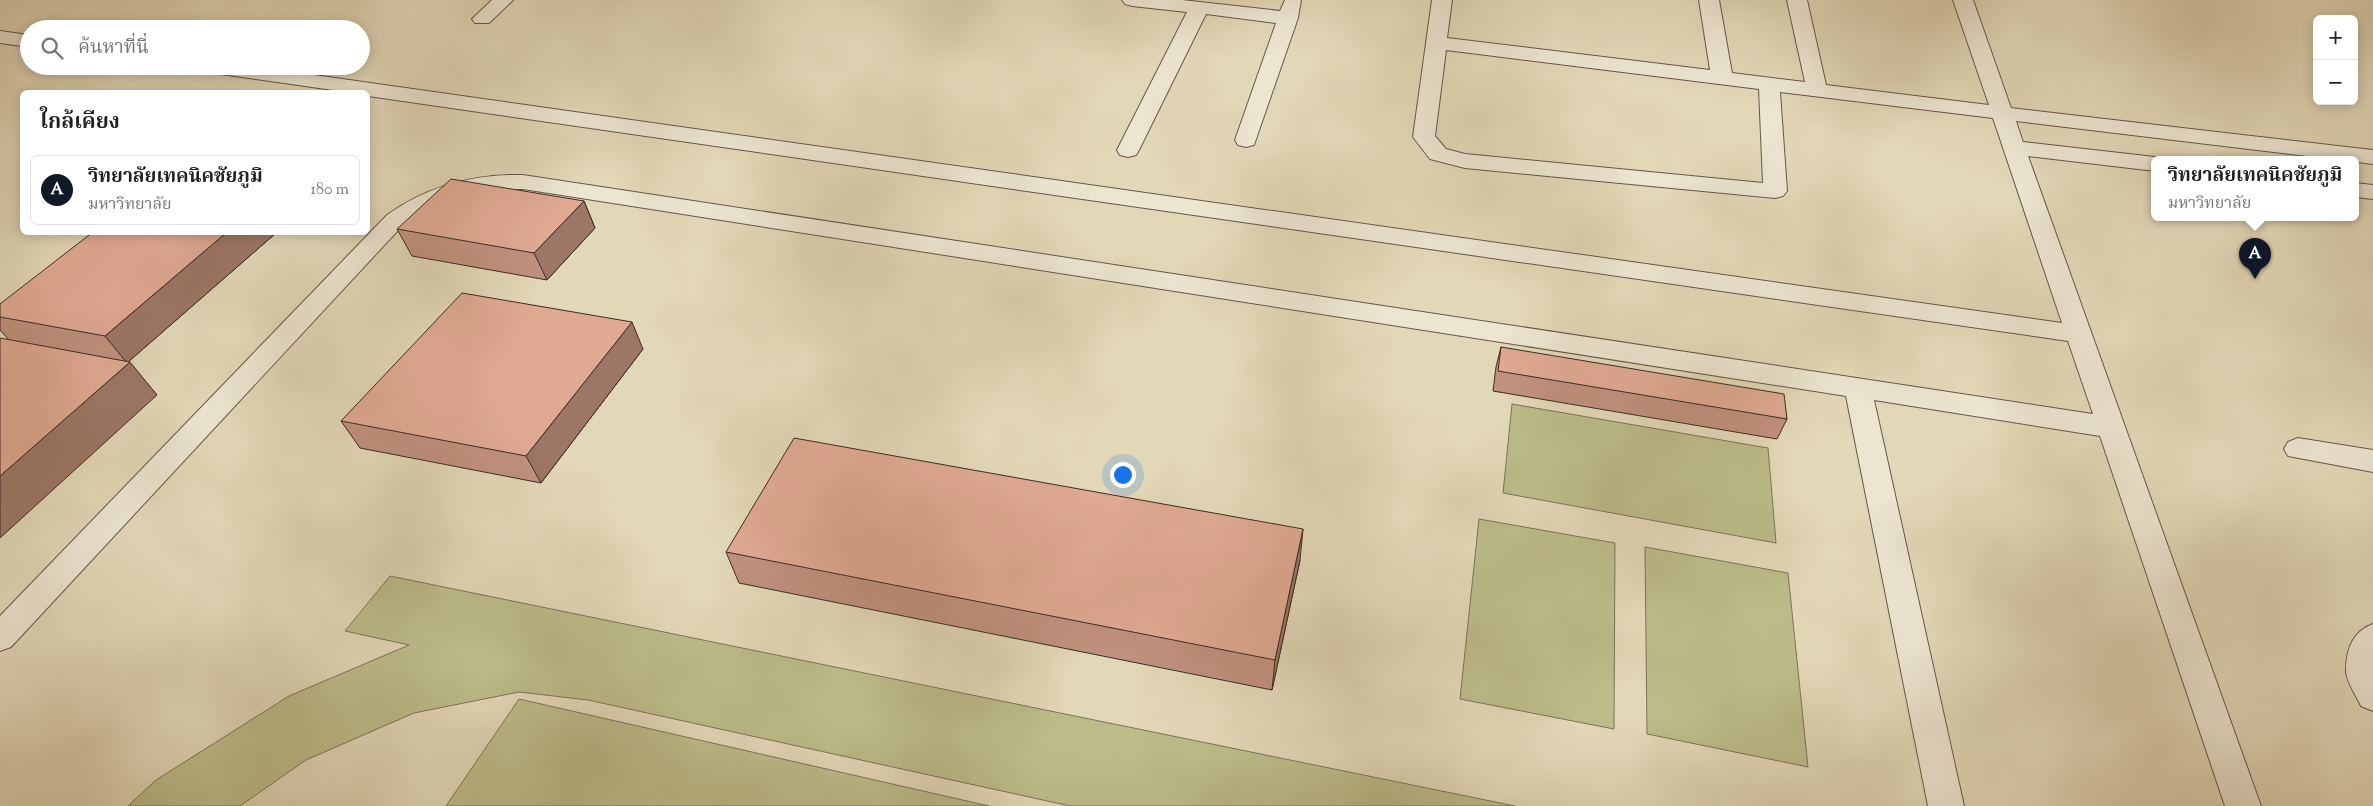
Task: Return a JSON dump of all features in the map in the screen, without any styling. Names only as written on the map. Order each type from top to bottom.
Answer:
[{"type":"street","points":[[482,19],[503,0]]},
{"type":"street","points":[[1132,0],[1199,8],[1291,9],[1246,140]]},
{"type":"street","points":[[1442,0],[1424,137],[1438,154],[1466,161],[1775,191],[1769,85]]},
{"type":"street","points":[[1709,0],[1722,78]]},
{"type":"street","points":[[1797,0],[1817,91]]},
{"type":"street","points":[[1963,0],[2243,806]]},
{"type":"street","points":[[1128,150],[1199,8]]},
{"type":"street","points":[[0,37],[20,40]]},
{"type":"street","points":[[1436,43],[2002,114],[2373,157]]},
{"type":"street","points":[[269,75],[2079,334]]},
{"type":"street","points":[[2014,147],[2151,164]]},
{"type":"street","points":[[0,637],[395,220],[416,204],[442,192],[470,184],[498,180],[523,182],[2111,427]]},
{"type":"street","points":[[2359,190],[2373,192]]},
{"type":"street","points":[[1858,388],[1946,806]]},
{"type":"street","points":[[2298,449],[2373,461]]},
{"type":"street","points":[[2373,638],[2368,642],[2362,672],[2373,696]]},
{"type":"green space","points":[[1512,404],[1768,448],[1776,543],[1503,493]]},
{"type":"green space","points":[[1479,519],[1615,543],[1614,729],[1460,699]]},
{"type":"green space","points":[[1645,547],[1788,573],[1808,767],[1647,734]]},
{"type":"green space","points":[[390,576],[1515,806],[1070,806],[588,700],[519,692],[414,713],[306,760],[240,806],[128,806],[156,780],[289,696],[409,645],[345,631]]},
{"type":"green space","points":[[519,699],[989,806],[446,806]]},
{"type":"building","points":[[451,179],[584,201],[534,253],[397,229]]},
{"type":"building","points":[[89,235],[223,235],[105,336],[0,317],[0,304]]},
{"type":"building","points":[[462,293],[632,322],[526,456],[341,421]]},
{"type":"building","points":[[0,338],[130,362],[0,476]]},
{"type":"building","points":[[1501,347],[1784,394],[1787,419],[1498,371]]},
{"type":"building","points":[[794,438],[1303,529],[1275,660],[726,552]]},
{"type":"place","name":"วิทยาลัยเทคนิคชัยภูมิ","points":[[2255,279]]}]
